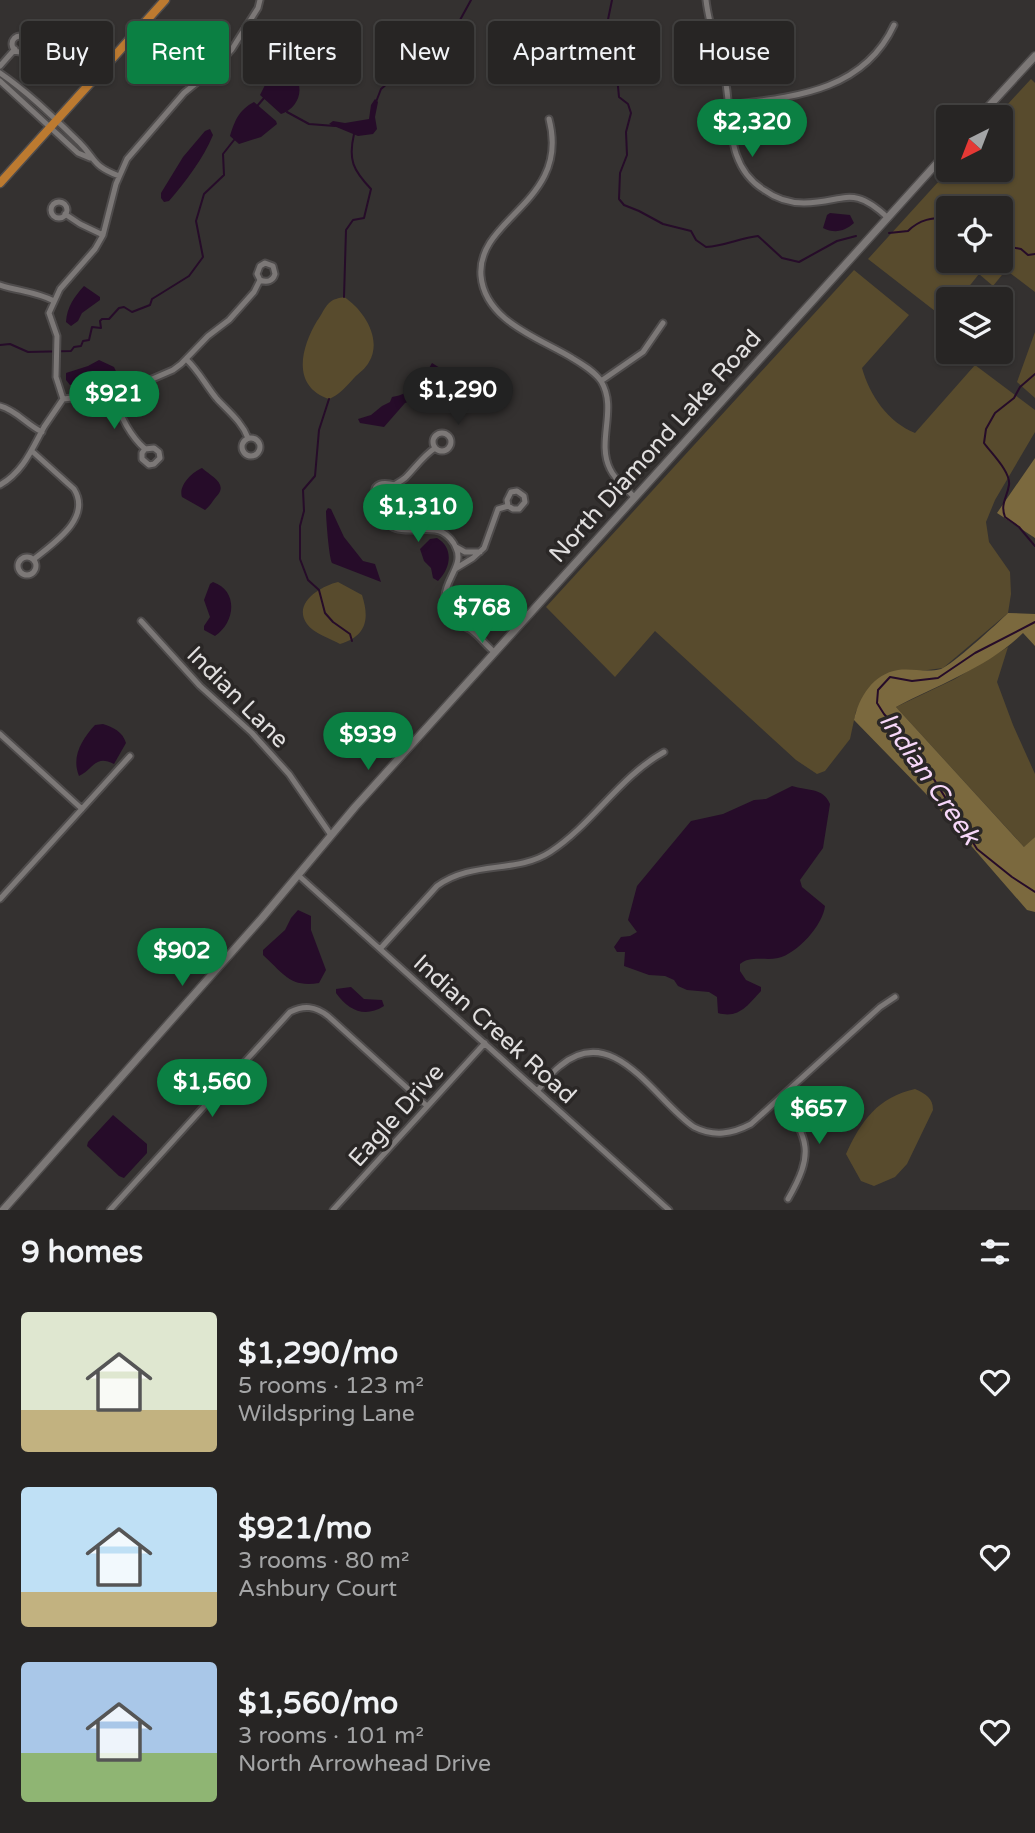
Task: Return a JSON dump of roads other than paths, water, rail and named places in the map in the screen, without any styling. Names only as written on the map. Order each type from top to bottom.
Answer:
[{"type":"main road","points":[[0,183],[165,0]]},
{"type":"street","points":[[63,399],[56,377],[57,336],[49,313],[54,300],[103,235],[119,176],[127,159],[184,93],[217,66],[232,49],[258,8],[260,0]]},
{"type":"street","points":[[706,0],[726,81],[734,151],[756,185],[790,201],[805,203],[856,196],[873,204],[888,218]]},
{"type":"street","points":[[729,104],[796,96],[831,84],[850,74],[876,53],[887,40],[894,25]]},
{"type":"street","points":[[0,66],[15,50]]},
{"type":"street","points":[[990,105],[1035,56]]},
{"type":"street","points":[[0,74],[53,123],[78,153],[119,176]]},
{"type":"street","points":[[0,81],[53,123]]},
{"type":"street","points":[[549,119],[553,152],[546,171],[531,198],[486,249],[481,268],[483,291],[496,312],[582,363],[601,381],[609,414],[606,459],[615,478],[634,497]]},
{"type":"street","name":"North Diamond Lake Road","points":[[3,1210],[494,652],[936,164]]},
{"type":"street","points":[[65,214],[103,235]]},
{"type":"street","points":[[63,399],[120,393],[173,370],[229,320],[254,292],[260,280]]},
{"type":"street","points":[[0,285],[14,290],[41,293],[54,300]]},
{"type":"street","points":[[601,381],[643,352],[663,323]]},
{"type":"street","points":[[186,359],[199,372],[215,397],[240,422],[248,438]]},
{"type":"street","points":[[113,393],[125,424],[145,449]]},
{"type":"street","points":[[0,485],[8,480],[33,452],[63,399]]},
{"type":"street","points":[[0,406],[11,410],[29,426],[42,432]]},
{"type":"street","points":[[435,448],[388,489],[382,502],[385,518],[398,529],[442,532],[456,547],[465,552],[480,552]]},
{"type":"street","points":[[33,452],[74,489],[80,508],[75,520],[55,542],[34,559]]},
{"type":"street","points":[[382,502],[375,497],[376,485],[385,482],[395,485]]},
{"type":"street","points":[[455,569],[484,548],[498,509],[508,506]]},
{"type":"street","points":[[456,547],[458,553],[455,569],[445,588],[445,598],[451,615],[494,652]]},
{"type":"street","name":"Indian Lane","points":[[141,621],[200,686],[251,732],[289,774],[331,835]]},
{"type":"street","points":[[0,734],[82,809]]},
{"type":"street","points":[[380,949],[438,886],[449,878],[474,869],[529,862],[549,852],[573,833],[645,763],[664,752]]},
{"type":"street","points":[[0,899],[130,756]]},
{"type":"street","name":"Indian Creek Road","points":[[298,875],[669,1210]]},
{"type":"street","points":[[538,1090],[562,1064],[583,1054],[601,1053],[625,1062],[688,1123],[708,1133],[730,1133],[743,1128],[780,1098],[880,1007],[895,997]]},
{"type":"street","points":[[110,1210],[290,1012],[303,1007],[314,1007],[328,1016],[427,1106]]},
{"type":"street","name":"Eagle Drive","points":[[333,1210],[485,1043]]},
{"type":"street","points":[[780,1098],[800,1128],[806,1149],[802,1175],[788,1199]]},
{"type":"waterway","points":[[376,102],[381,89],[388,83],[424,66],[443,51],[471,0]]},
{"type":"waterway","name":"Indian Creek","points":[[612,0],[603,44],[617,76],[619,97],[628,104],[631,113],[626,132],[627,155],[620,173],[619,199],[624,205],[663,224],[691,231],[696,240],[706,247],[758,236],[782,258],[799,262],[837,241],[856,236]]},
{"type":"waterway","points":[[258,105],[264,98]]},
{"type":"waterway","points":[[287,112],[309,124],[335,126]]},
{"type":"waterway","points":[[344,297],[346,230],[353,220],[364,218],[371,189],[360,176],[352,158],[354,134]]},
{"type":"waterway","points":[[0,345],[10,344],[28,352],[71,351],[74,347],[81,346],[83,341],[89,340],[92,327],[101,328],[100,321],[109,319],[119,308],[124,307],[132,312],[150,305],[152,299],[189,276],[203,257],[196,221],[204,194],[224,175],[223,154],[234,140]]},
{"type":"waterway","name":"Indian Creek","points":[[889,233],[908,231],[917,224],[936,218]]},
{"type":"waterway","name":"Indian Creek","points":[[1013,247],[1021,249],[1028,255],[1035,254]]},
{"type":"waterway","name":"Indian Creek","points":[[1035,374],[1020,387],[1014,398],[995,413],[986,429],[984,443],[1009,480],[1004,505],[1005,517],[1019,527],[1035,546]]},
{"type":"waterway","points":[[329,399],[319,430],[315,476],[303,490],[300,559],[308,580],[319,590],[325,613],[350,634],[352,641]]},
{"type":"waterway","name":"Indian Creek","points":[[1035,622],[975,653],[938,678],[912,681],[890,677],[878,690],[877,703],[914,747],[977,849],[1035,892]]}]
